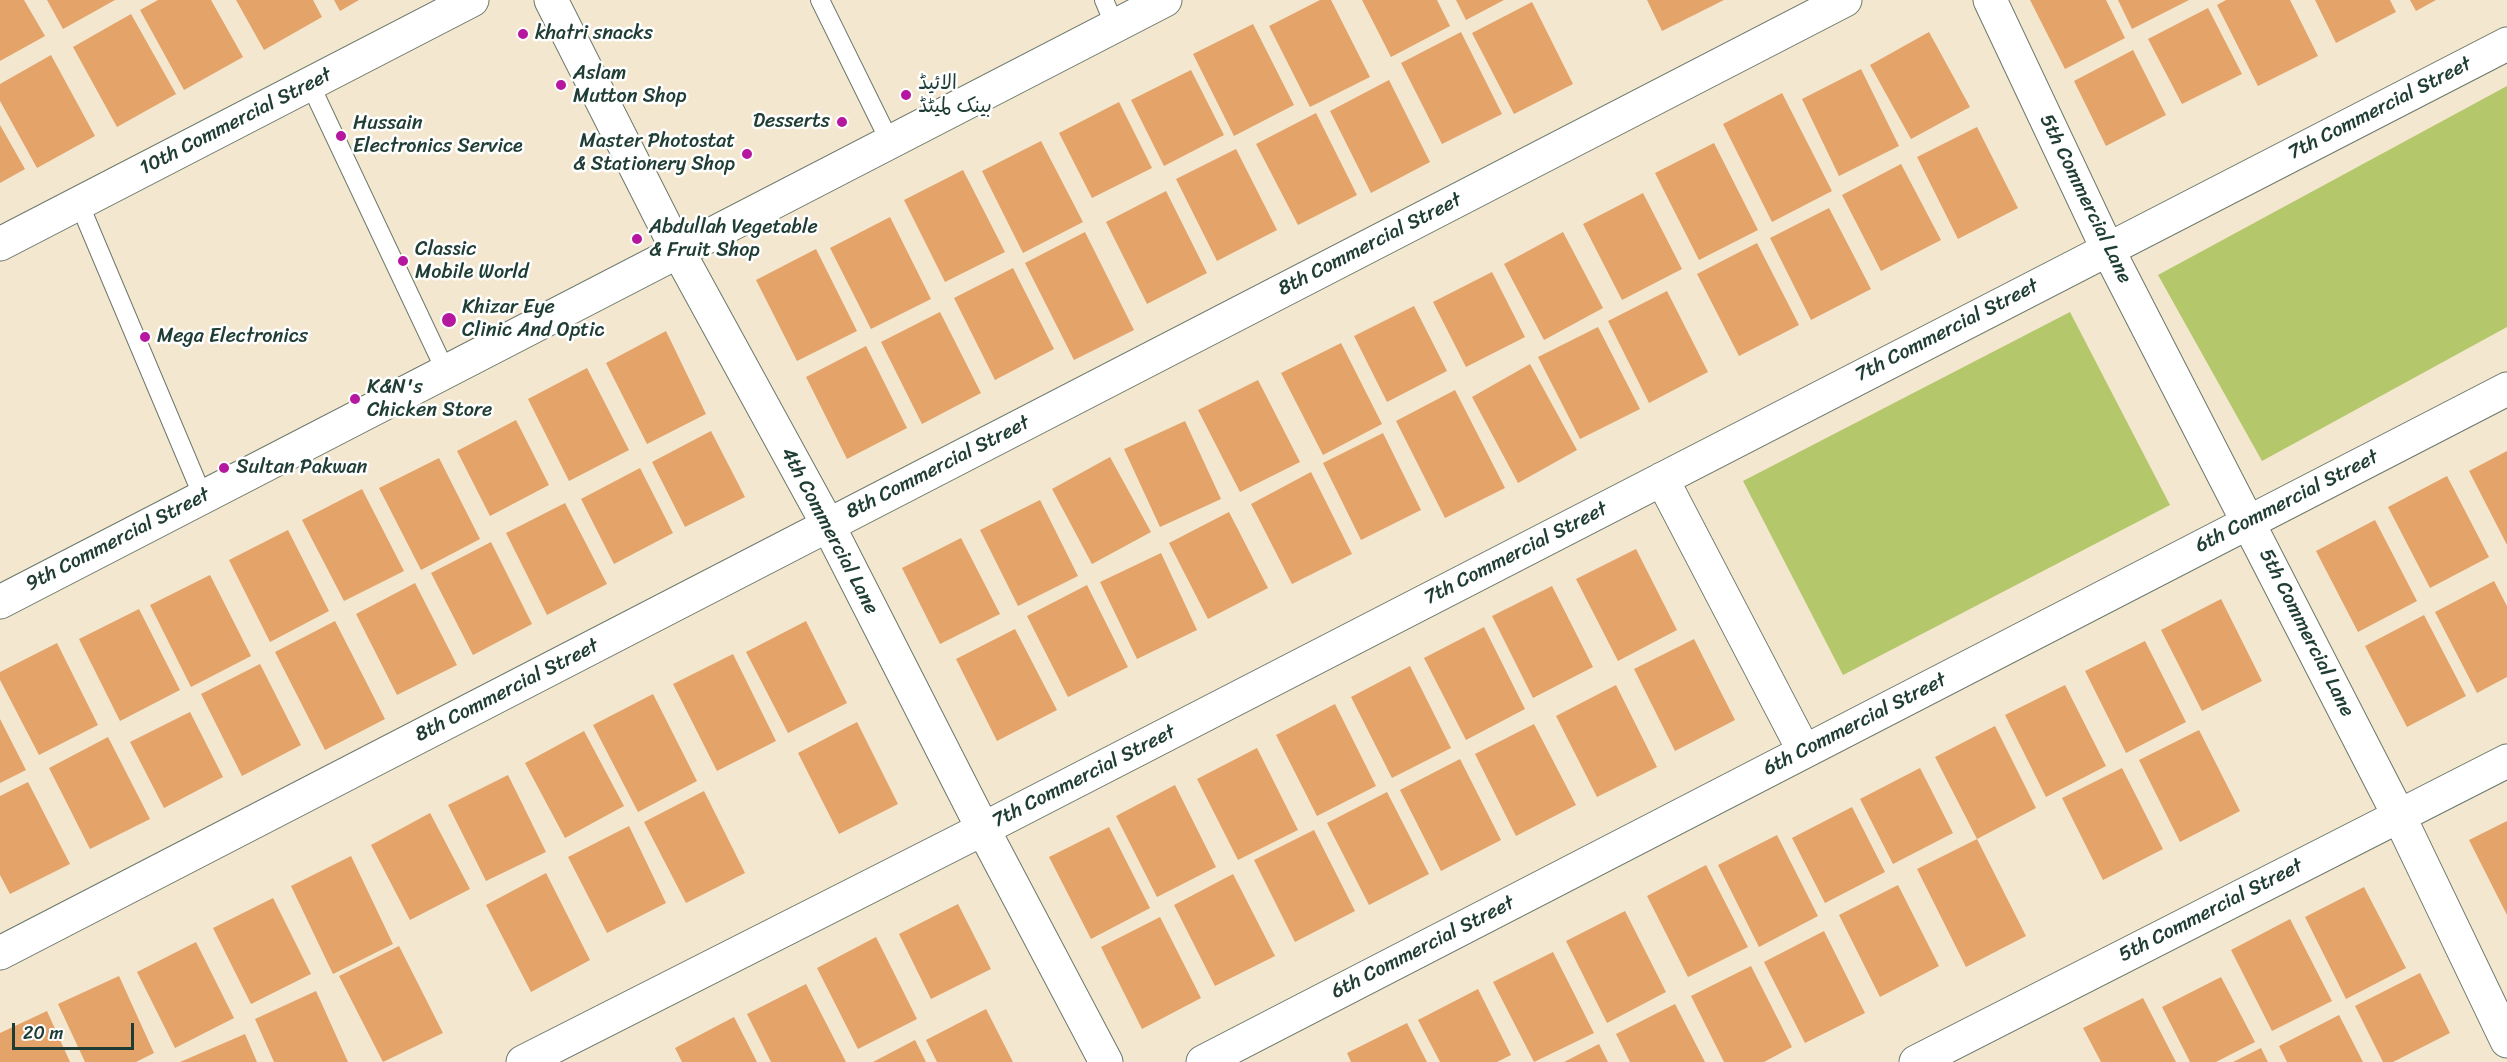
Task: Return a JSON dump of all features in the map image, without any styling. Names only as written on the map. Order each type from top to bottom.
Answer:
[{"type":"street","name":"10th Commercial Street","points":[[0,244],[472,0]]},
{"type":"street","name":"4th Commercial Lane","points":[[551,0],[678,251],[828,525],[982,829],[1106,1062]]},
{"type":"street","name":"9th Commercial Street","points":[[0,602],[890,142],[1109,13],[1164,0]]},
{"type":"street","name":"8th Commercial Street","points":[[0,953],[1845,0]]},
{"type":"street","name":"5th Commercial Lane","points":[[1990,0],[2107,248],[2399,816],[2507,1041]]},
{"type":"street","name":"7th Commercial Street","points":[[523,1062],[982,829],[2507,44]]},
{"type":"street","name":"6th Commercial Street","points":[[1203,1062],[2507,389]]},
{"type":"street","points":[[1662,479],[1804,752]]},
{"type":"street","name":"5th Commercial Street","points":[[1916,1062],[2507,761]]},
{"type":"lane","points":[[820,0],[890,142]]},
{"type":"lane","points":[[310,84],[446,372]]},
{"type":"lane","points":[[79,203],[203,497]]},
{"type":"green space","points":[[2507,86],[2507,327],[2262,461],[2158,275]]},
{"type":"green space","points":[[2070,312],[2170,505],[1843,675],[1743,481]]},
{"type":"building","points":[[0,0],[24,0],[45,36],[0,61]]},
{"type":"building","points":[[47,0],[115,0],[63,29]]},
{"type":"building","points":[[158,0],[211,0],[243,57],[184,90],[140,10]]},
{"type":"building","points":[[236,0],[313,0],[322,17],[264,50]]},
{"type":"building","points":[[334,0],[359,0],[340,11]]},
{"type":"building","points":[[1320,0],[1331,0],[1370,77],[1310,107],[1269,26]]},
{"type":"building","points":[[1362,0],[1437,0],[1450,26],[1391,57]]},
{"type":"building","points":[[1456,0],[1504,0],[1466,20]]},
{"type":"building","points":[[1647,0],[1724,0],[1662,31]]},
{"type":"building","points":[[2030,0],[2106,0],[2125,38],[2065,69]]},
{"type":"building","points":[[2118,0],[2189,0],[2132,29]]},
{"type":"building","points":[[2226,0],[2290,0],[2318,56],[2258,86],[2217,5]]},
{"type":"building","points":[[2315,0],[2390,0],[2396,12],[2336,43]]},
{"type":"building","points":[[2410,0],[2436,0],[2416,11]]},
{"type":"building","points":[[1532,2],[1573,84],[1514,114],[1472,33]]},
{"type":"building","points":[[2208,8],[2242,74],[2182,104],[2148,39]]},
{"type":"building","points":[[131,14],[176,94],[117,127],[73,47]]},
{"type":"building","points":[[1253,24],[1294,105],[1234,136],[1193,54]]},
{"type":"building","points":[[1461,32],[1502,114],[1442,144],[1401,63]]},
{"type":"building","points":[[1929,32],[1970,107],[1911,139],[1870,65]]},
{"type":"building","points":[[2133,50],[2166,115],[2106,146],[2074,81]]},
{"type":"building","points":[[51,55],[95,136],[37,168],[0,101],[0,84]]},
{"type":"building","points":[[1861,69],[1899,146],[1839,176],[1802,99]]},
{"type":"building","points":[[1191,70],[1224,135],[1164,166],[1131,100]]},
{"type":"building","points":[[1389,80],[1430,162],[1371,193],[1330,111]]},
{"type":"building","points":[[1782,93],[1832,191],[1772,222],[1723,124]]},
{"type":"building","points":[[1119,102],[1152,168],[1092,198],[1059,133]]},
{"type":"building","points":[[1316,113],[1357,195],[1298,225],[1256,144]]},
{"type":"building","points":[[0,125],[25,169],[0,183]]},
{"type":"building","points":[[1977,127],[2018,208],[1958,239],[1917,157]]},
{"type":"building","points":[[1041,141],[1083,222],[1023,253],[982,171]]},
{"type":"building","points":[[1714,143],[1758,230],[1699,260],[1655,173]]},
{"type":"building","points":[[1236,149],[1277,230],[1217,261],[1176,179]]},
{"type":"building","points":[[1901,164],[1941,240],[1881,271],[1842,195]]},
{"type":"building","points":[[963,170],[1005,252],[945,282],[904,200]]},
{"type":"building","points":[[1166,191],[1207,273],[1147,304],[1106,222]]},
{"type":"building","points":[[1643,193],[1682,269],[1622,300],[1583,224]]},
{"type":"building","points":[[1829,208],[1871,289],[1811,320],[1770,238]]},
{"type":"building","points":[[890,217],[931,299],[871,329],[830,248]]},
{"type":"building","points":[[1085,232],[1134,330],[1074,360],[1025,263]]},
{"type":"building","points":[[1563,232],[1603,308],[1544,340],[1504,264]]},
{"type":"building","points":[[1757,243],[1799,325],[1739,356],[1697,274]]},
{"type":"building","points":[[816,249],[857,331],[797,361],[756,280]]},
{"type":"building","points":[[1013,268],[1054,349],[995,380],[954,298]]},
{"type":"building","points":[[1492,272],[1525,337],[1466,367],[1433,302]]},
{"type":"building","points":[[1667,291],[1708,372],[1649,403],[1608,321]]},
{"type":"building","points":[[1414,306],[1447,371],[1387,402],[1354,336]]},
{"type":"building","points":[[940,312],[981,393],[922,424],[881,342]]},
{"type":"building","points":[[1598,327],[1640,409],[1580,439],[1538,357]]},
{"type":"building","points":[[666,331],[706,414],[647,444],[606,363]]},
{"type":"building","points":[[1341,343],[1382,424],[1323,455],[1281,373]]},
{"type":"building","points":[[866,346],[907,428],[847,459],[806,377]]},
{"type":"building","points":[[1530,364],[1577,450],[1518,483],[1472,397]]},
{"type":"building","points":[[587,368],[629,450],[569,481],[528,399]]},
{"type":"building","points":[[1258,380],[1300,462],[1240,492],[1198,410]]},
{"type":"building","points":[[1455,390],[1505,488],[1445,518],[1396,421]]},
{"type":"building","points":[[516,420],[549,485],[490,516],[457,451]]},
{"type":"building","points":[[1185,421],[1221,499],[1160,527],[1124,449]]},
{"type":"building","points":[[711,431],[745,497],[685,527],[652,462]]},
{"type":"building","points":[[1383,433],[1421,510],[1361,540],[1323,463]]},
{"type":"building","points":[[2507,451],[2507,545],[2469,471]]},
{"type":"building","points":[[1110,457],[1151,532],[1092,564],[1052,489]]},
{"type":"building","points":[[439,458],[480,539],[421,570],[379,488]]},
{"type":"building","points":[[640,468],[673,533],[614,564],[581,499]]},
{"type":"building","points":[[1311,472],[1352,554],[1292,584],[1251,504]]},
{"type":"building","points":[[2447,476],[2489,557],[2430,588],[2388,507]]},
{"type":"building","points":[[362,489],[404,571],[344,601],[302,520]]},
{"type":"building","points":[[1040,500],[1078,576],[1018,606],[980,530]]},
{"type":"building","points":[[565,503],[607,584],[547,615],[506,533]]},
{"type":"building","points":[[1229,512],[1268,588],[1208,619],[1169,543]]},
{"type":"building","points":[[2375,520],[2417,601],[2358,632],[2316,551]]},
{"type":"building","points":[[288,530],[329,611],[270,642],[229,560]]},
{"type":"building","points":[[961,538],[1000,614],[940,644],[902,568]]},
{"type":"building","points":[[491,542],[532,624],[473,655],[431,573]]},
{"type":"building","points":[[1636,549],[1677,630],[1618,661],[1576,579]]},
{"type":"building","points":[[1161,553],[1197,630],[1137,659],[1100,582]]},
{"type":"building","points":[[210,575],[251,656],[191,687],[150,605]]},
{"type":"building","points":[[2494,581],[2507,606],[2507,677],[2477,693],[2435,612]]},
{"type":"building","points":[[415,583],[457,665],[397,695],[356,614]]},
{"type":"building","points":[[1087,585],[1128,667],[1068,697],[1027,616]]},
{"type":"building","points":[[1552,586],[1593,667],[1533,698],[1492,616]]},
{"type":"building","points":[[2221,599],[2262,681],[2202,711],[2161,630]]},
{"type":"building","points":[[139,609],[180,690],[120,721],[79,639]]},
{"type":"building","points":[[2424,615],[2466,696],[2407,727],[2365,646]]},
{"type":"building","points":[[335,621],[385,719],[325,750],[275,652]]},
{"type":"building","points":[[806,621],[847,703],[788,733],[746,652]]},
{"type":"building","points":[[1484,627],[1525,709],[1466,740],[1424,658]]},
{"type":"building","points":[[1015,629],[1057,710],[997,741],[956,659]]},
{"type":"building","points":[[1694,639],[1735,720],[1675,751],[1634,669]]},
{"type":"building","points":[[2145,641],[2186,722],[2126,753],[2085,671]]},
{"type":"building","points":[[57,643],[98,725],[39,755],[0,680],[0,672]]},
{"type":"building","points":[[733,654],[776,741],[717,771],[673,684]]},
{"type":"building","points":[[260,664],[301,745],[242,776],[201,694]]},
{"type":"building","points":[[1410,666],[1451,748],[1392,778],[1351,697]]},
{"type":"building","points":[[1616,685],[1657,767],[1597,797],[1556,716]]},
{"type":"building","points":[[2065,685],[2106,766],[2046,797],[2005,715]]},
{"type":"building","points":[[653,694],[697,781],[638,812],[593,725]]},
{"type":"building","points":[[1335,704],[1376,786],[1317,816],[1276,735]]},
{"type":"building","points":[[190,712],[223,777],[164,808],[130,742]]},
{"type":"building","points":[[0,719],[26,770],[0,783]]},
{"type":"building","points":[[857,722],[898,804],[839,834],[798,753]]},
{"type":"building","points":[[1534,724],[1576,805],[1516,836],[1475,754]]},
{"type":"building","points":[[1995,726],[2036,808],[1977,839],[1935,757]]},
{"type":"building","points":[[2199,730],[2240,811],[2180,842],[2139,760]]},
{"type":"building","points":[[584,731],[624,806],[565,838],[525,763]]},
{"type":"building","points":[[108,737],[150,819],[90,849],[49,768]]},
{"type":"building","points":[[1257,748],[1298,830],[1238,860],[1197,779]]},
{"type":"building","points":[[1460,759],[1501,840],[1441,871],[1400,790]]},
{"type":"building","points":[[1920,768],[1953,833],[1893,864],[1860,799]]},
{"type":"building","points":[[2122,768],[2163,849],[2103,880],[2062,798]]},
{"type":"building","points":[[508,775],[546,852],[486,881],[448,805]]},
{"type":"building","points":[[28,782],[70,864],[10,894],[0,875],[0,796]]},
{"type":"building","points":[[1175,785],[1216,867],[1157,897],[1116,816]]},
{"type":"building","points":[[704,791],[745,873],[686,903],[644,822]]},
{"type":"building","points":[[1387,792],[1429,874],[1369,905],[1327,823]]},
{"type":"building","points":[[1852,807],[1885,872],[1825,903],[1792,838]]},
{"type":"building","points":[[430,813],[470,889],[410,920],[371,845]]},
{"type":"building","points":[[2507,821],[2507,915],[2469,840]]},
{"type":"building","points":[[629,826],[666,903],[607,933],[568,857]]},
{"type":"building","points":[[1109,827],[1150,908],[1091,939],[1049,857]]},
{"type":"building","points":[[1314,830],[1355,911],[1295,942],[1254,860]]},
{"type":"building","points":[[1777,835],[1818,916],[1759,947],[1718,865]]},
{"type":"building","points":[[1977,839],[2026,936],[1966,967],[1917,869]]},
{"type":"building","points":[[351,856],[393,944],[333,974],[291,886]]},
{"type":"building","points":[[1706,865],[1748,947],[1688,977],[1647,896]]},
{"type":"building","points":[[546,873],[590,960],[531,992],[486,905]]},
{"type":"building","points":[[1233,874],[1275,956],[1215,986],[1174,905]]},
{"type":"building","points":[[1898,885],[1939,966],[1880,997],[1839,915]]},
{"type":"building","points":[[2364,887],[2406,968],[2346,999],[2305,917]]},
{"type":"building","points":[[273,898],[311,974],[251,1004],[213,928]]},
{"type":"building","points":[[958,904],[991,969],[931,999],[899,934]]},
{"type":"building","points":[[1625,911],[1666,992],[1607,1023],[1566,941]]},
{"type":"building","points":[[1160,917],[1201,998],[1142,1029],[1101,947]]},
{"type":"building","points":[[2290,919],[2332,1001],[2272,1031],[2231,950]]},
{"type":"building","points":[[1824,931],[1865,1013],[1805,1043],[1764,962]]},
{"type":"building","points":[[876,937],[917,1019],[858,1049],[817,968]]},
{"type":"building","points":[[196,942],[234,1018],[175,1048],[137,972]]},
{"type":"building","points":[[399,946],[443,1033],[383,1062],[339,976]]},
{"type":"building","points":[[1553,952],[1594,1033],[1534,1062],[1493,982]]},
{"type":"building","points":[[1751,966],[1792,1047],[1764,1062],[1724,1062],[1691,996]]},
{"type":"building","points":[[2420,973],[2450,1033],[2393,1062],[2383,1062],[2355,1006]]},
{"type":"building","points":[[119,976],[154,1053],[136,1062],[85,1062],[58,1004]]},
{"type":"building","points":[[2221,977],[2255,1042],[2216,1062],[2190,1062],[2162,1007]]},
{"type":"building","points":[[806,984],[846,1062],[771,1062],[747,1014]]},
{"type":"building","points":[[1478,989],[1511,1055],[1497,1062],[1440,1062],[1418,1020]]},
{"type":"building","points":[[316,991],[348,1062],[274,1062],[255,1019]]},
{"type":"building","points":[[2143,998],[2176,1062],[2101,1062],[2083,1028]]},
{"type":"building","points":[[1675,1004],[1705,1062],[1630,1062],[1616,1034]]},
{"type":"building","points":[[986,1009],[1013,1062],[937,1062],[926,1040]]},
{"type":"building","points":[[47,1011],[70,1062],[0,1062],[0,1033]]},
{"type":"building","points":[[2339,1015],[2363,1062],[2287,1062],[2279,1046]]},
{"type":"building","points":[[734,1017],[757,1062],[682,1062],[675,1048]]},
{"type":"building","points":[[1407,1023],[1427,1062],[1351,1062],[1347,1053]]},
{"type":"building","points":[[245,1034],[257,1062],[180,1062]]},
{"type":"building","points":[[915,1040],[926,1062],[873,1062]]},
{"type":"building","points":[[1599,1044],[1608,1062],[1564,1062]]},
{"type":"building","points":[[2261,1048],[2268,1062],[2233,1062]]},
{"type":"place","name":"khatri snacks","points":[[523,34]]},
{"type":"place","name":"Aslam Mutton Shop","points":[[561,85]]},
{"type":"place","name":"الائیڈ بینک لمیٹڈ","points":[[906,95]]},
{"type":"place","name":"Desserts","points":[[842,122]]},
{"type":"place","name":"Hussain Electronics Service","points":[[341,136]]},
{"type":"place","name":"Master Photostat & Stationery Shop","points":[[747,154]]},
{"type":"place","name":"Abdullah Vegetable & Fruit Shop","points":[[637,239]]},
{"type":"place","name":"Classic Mobile World","points":[[403,261]]},
{"type":"place","name":"Khizar Eye Clinic And Optic","points":[[449,320]]},
{"type":"place","name":"Mega Electronics","points":[[145,337]]},
{"type":"place","name":"K&N's Chicken Store","points":[[355,399]]},
{"type":"place","name":"Sultan Pakwan","points":[[224,468]]}]
